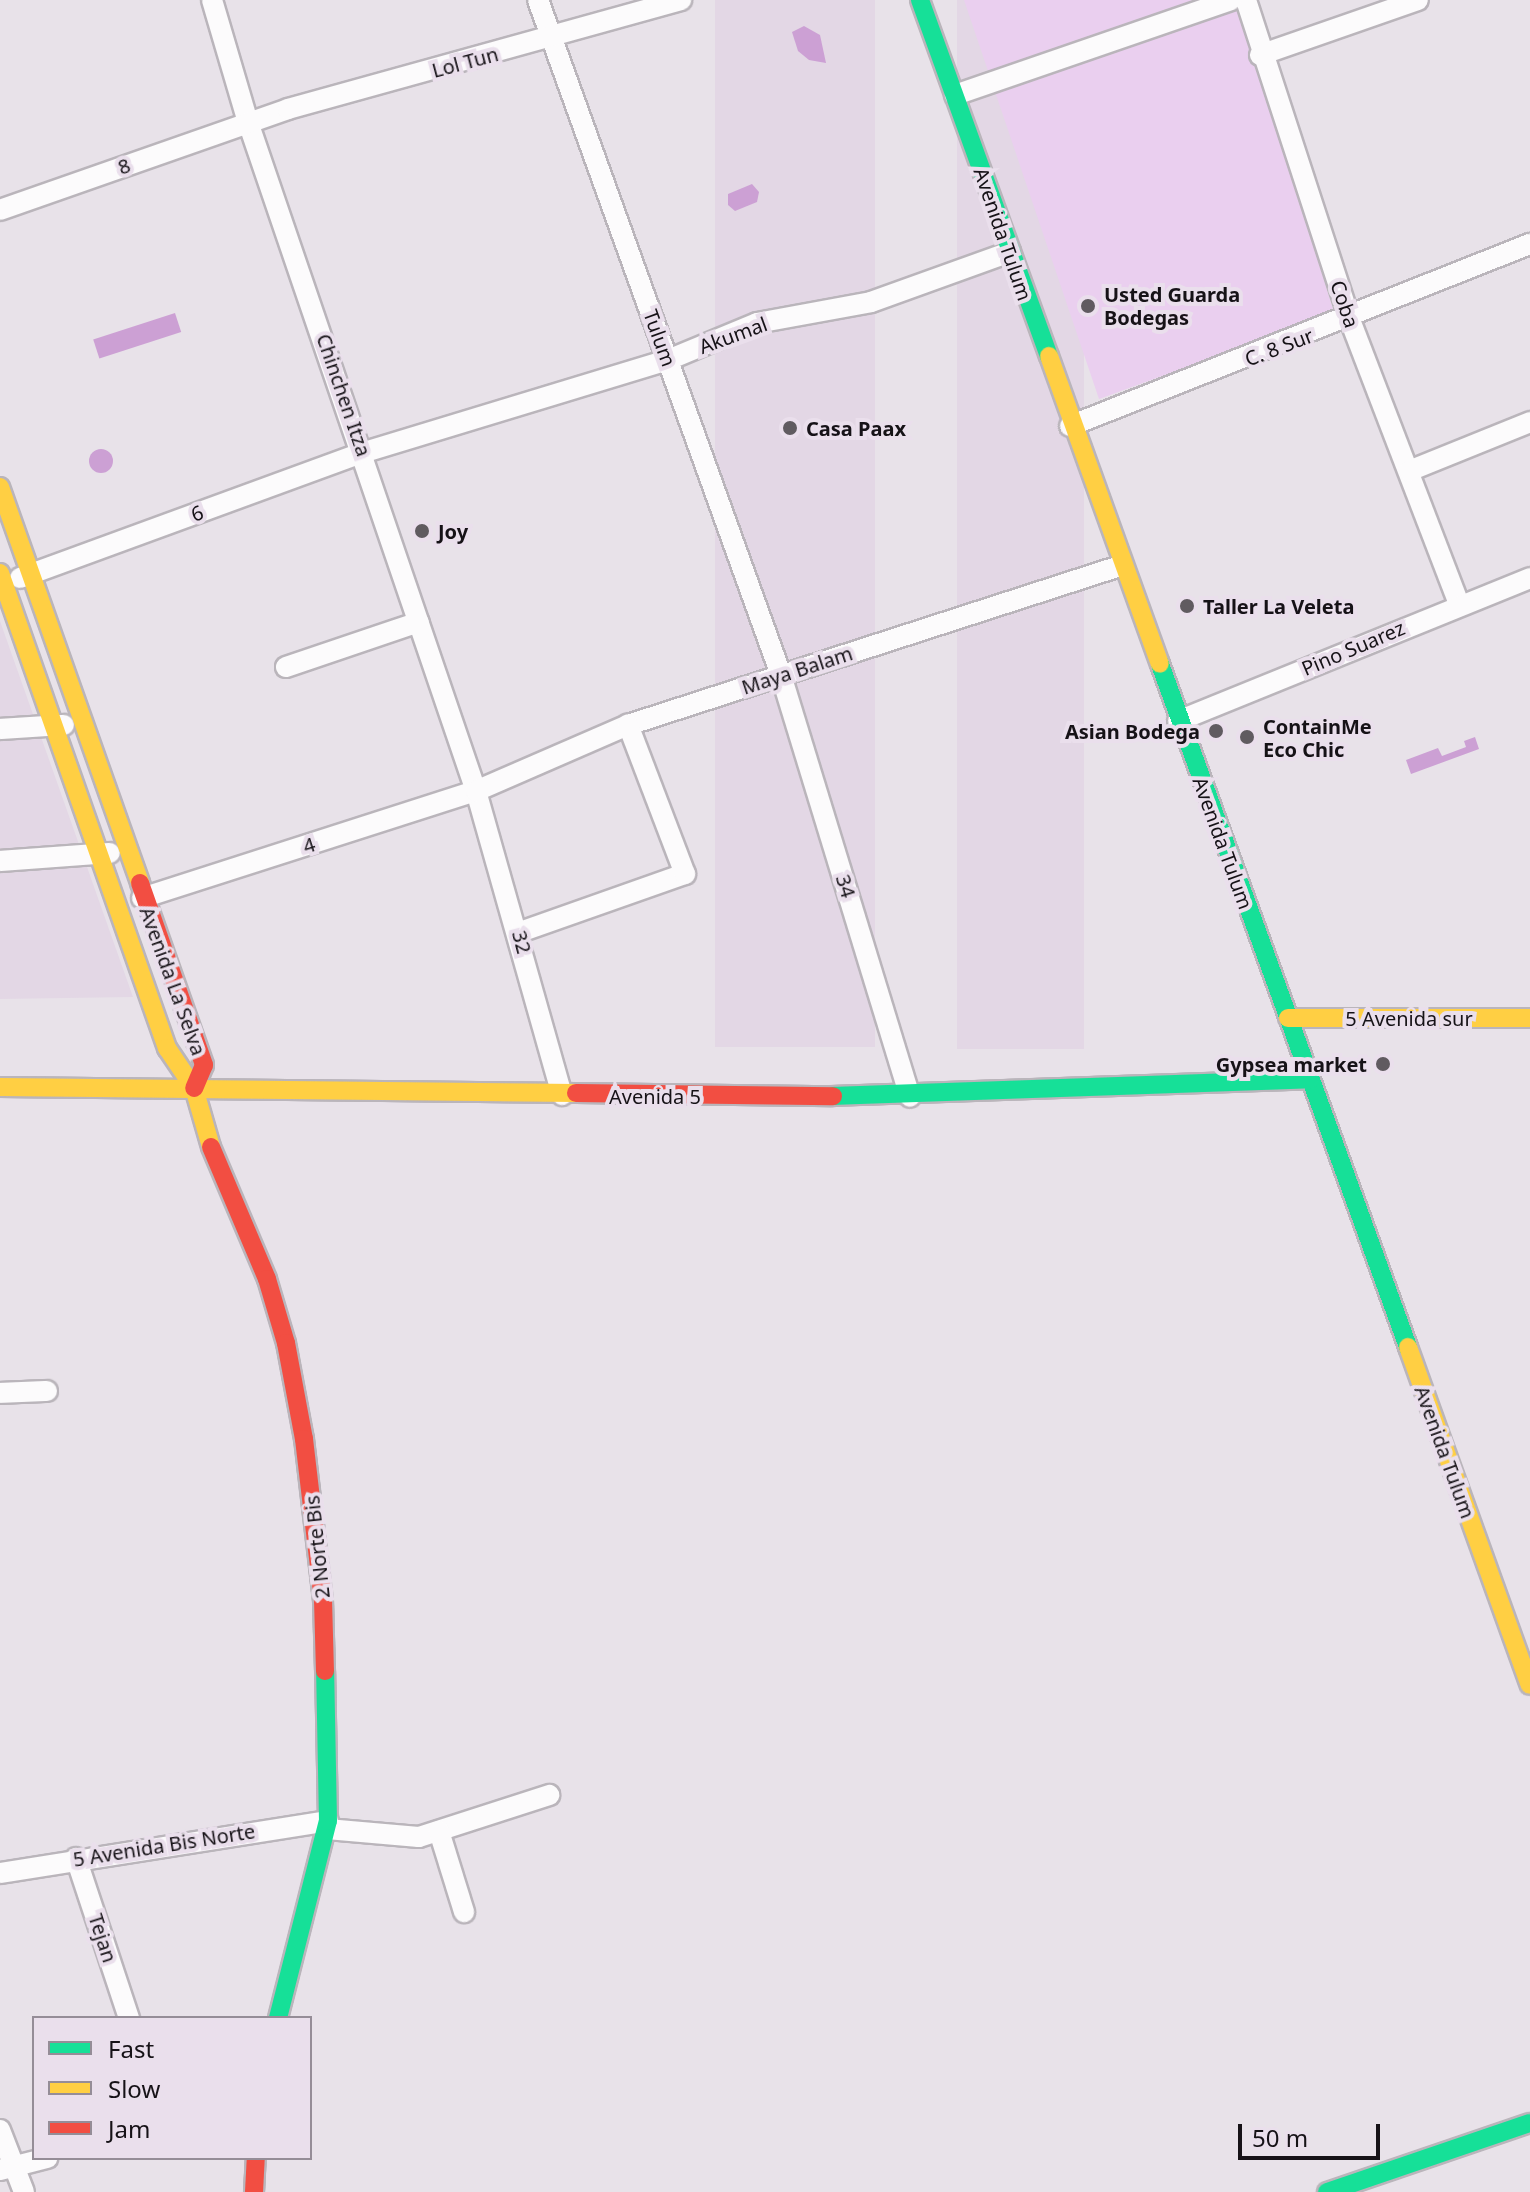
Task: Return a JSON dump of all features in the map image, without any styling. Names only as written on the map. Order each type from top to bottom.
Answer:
[{"type":"main road","name":"Avenida Tulum","points":[[920,0],[1070,426],[1530,1685]]},
{"type":"main road","name":"Avenida La Selva","points":[[0,487],[142,898],[204,1065],[194,1088],[176,1068],[167,1048],[1,581]]},
{"type":"main road","name":"5 Avenida sur","points":[[1288,1018],[1530,1018]]},
{"type":"main road","name":"Avenida 5","points":[[0,1087],[910,1097],[1310,1079]]},
{"type":"main road","name":"2 Norte Bis","points":[[194,1088],[213,1154],[267,1279],[286,1343],[304,1439],[323,1600],[328,1825],[279,2016]]},
{"type":"main road","points":[[1327,2192],[1530,2123]]},
{"type":"main road","points":[[254,2192],[256,2160]]},
{"type":"street","name":"Chinchen Itza","points":[[212,0],[248,122],[365,452],[476,791]]},
{"type":"street","name":"Tulum","points":[[538,0],[781,675]]},
{"type":"street","name":"Lol Tun","points":[[248,122],[553,39],[681,0]]},
{"type":"street","points":[[955,95],[1231,0]]},
{"type":"street","name":"Coba","points":[[1246,0],[1260,55],[1350,320],[1459,604]]},
{"type":"street","points":[[1260,55],[1418,0]]},
{"type":"street","name":"8","points":[[0,210],[248,122]]},
{"type":"street","name":"C. 8 Sur","points":[[1070,426],[1350,320],[1530,244]]},
{"type":"street","name":"Akumal","points":[[365,452],[668,360],[757,323],[871,302],[1010,252]]},
{"type":"street","points":[[1409,471],[1530,422]]},
{"type":"street","name":"6","points":[[1,581],[30,574],[365,452]]},
{"type":"street","name":"Maya Balam","points":[[476,791],[628,725],[1123,565]]},
{"type":"street","name":"Pino Suarez","points":[[1178,721],[1459,604],[1530,578]]},
{"type":"street","points":[[286,667],[419,622]]},
{"type":"street","name":"34","points":[[781,675],[910,1097]]},
{"type":"street","points":[[0,729],[55,728],[81,720]]},
{"type":"street","points":[[520,932],[685,874],[628,725]]},
{"type":"street","name":"4","points":[[142,898],[476,791]]},
{"type":"street","name":"32","points":[[476,791],[520,932],[562,1095]]},
{"type":"street","points":[[0,861],[100,857],[125,848]]},
{"type":"street","points":[[0,1393],[47,1391]]},
{"type":"street","name":"5 Avenida Bis Norte","points":[[0,1873],[76,1858],[328,1825],[407,1837],[439,1831],[549,1795]]},
{"type":"street","points":[[439,1831],[464,1912]]},
{"type":"street","name":"Tejan","points":[[76,1858],[128,2016]]},
{"type":"street","points":[[0,2130],[8,2168],[24,2192]]},
{"type":"street","points":[[8,2168],[39,2160]]},
{"type":"shaded area","points":[[715,0],[875,0],[875,1047],[715,1047]]},
{"type":"shaded area","points":[[957,0],[1084,0],[1084,1049],[957,1049]]},
{"type":"shaded area","points":[[964,0],[1241,0],[1334,313],[1099,399]]},
{"type":"shaded area","points":[[804,26],[820,35],[826,63],[809,60],[798,51],[792,32]]},
{"type":"shaded area","points":[[752,184],[759,192],[757,202],[735,211],[728,205],[728,194]]},
{"type":"shaded area","points":[[175,313],[181,332],[99,359],[93,340]]},
{"type":"shaded area","points":[[101,449],[109,453],[113,461],[109,469],[101,473],[93,469],[89,461],[93,453]]},
{"type":"shaded area","points":[[0,621],[133,997],[0,999]]},
{"type":"shaded area","points":[[1475,737],[1479,749],[1411,774],[1406,760],[1438,748],[1442,756],[1466,747],[1464,741]]},
{"type":"traffic: fast","points":[[920,0],[1049,356]]},
{"type":"traffic: fast","points":[[1160,664],[1408,1347]]},
{"type":"traffic: fast","points":[[833,1096],[1310,1079]]},
{"type":"traffic: fast","points":[[279,2016],[328,1821],[325,1671]]},
{"type":"traffic: fast","points":[[1327,2192],[1530,2123]]},
{"type":"traffic: slow","points":[[1049,356],[1160,664]]},
{"type":"traffic: slow","points":[[0,487],[140,883]]},
{"type":"traffic: slow","points":[[0,573],[167,1048],[194,1088],[211,1147]]},
{"type":"traffic: slow","points":[[1288,1018],[1530,1018]]},
{"type":"traffic: slow","points":[[0,1087],[576,1093]]},
{"type":"traffic: slow","points":[[1408,1347],[1530,1685]]},
{"type":"traffic: jam","points":[[140,883],[204,1065],[194,1088]]},
{"type":"traffic: jam","points":[[576,1093],[833,1096]]},
{"type":"traffic: jam","points":[[211,1147],[267,1279],[286,1343],[304,1439],[323,1600],[325,1671]]},
{"type":"traffic: jam","points":[[254,2192],[256,2160]]},
{"type":"place","name":"Usted Guarda Bodegas","points":[[1088,306]]},
{"type":"place","name":"Casa Paax","points":[[790,428]]},
{"type":"place","name":"Joy","points":[[422,531]]},
{"type":"place","name":"Taller La Veleta","points":[[1187,606]]},
{"type":"place","name":"Asian Bodega","points":[[1216,731]]},
{"type":"place","name":"ContainMe Eco Chic","points":[[1247,737]]},
{"type":"place","name":"Gypsea market","points":[[1383,1064]]}]
